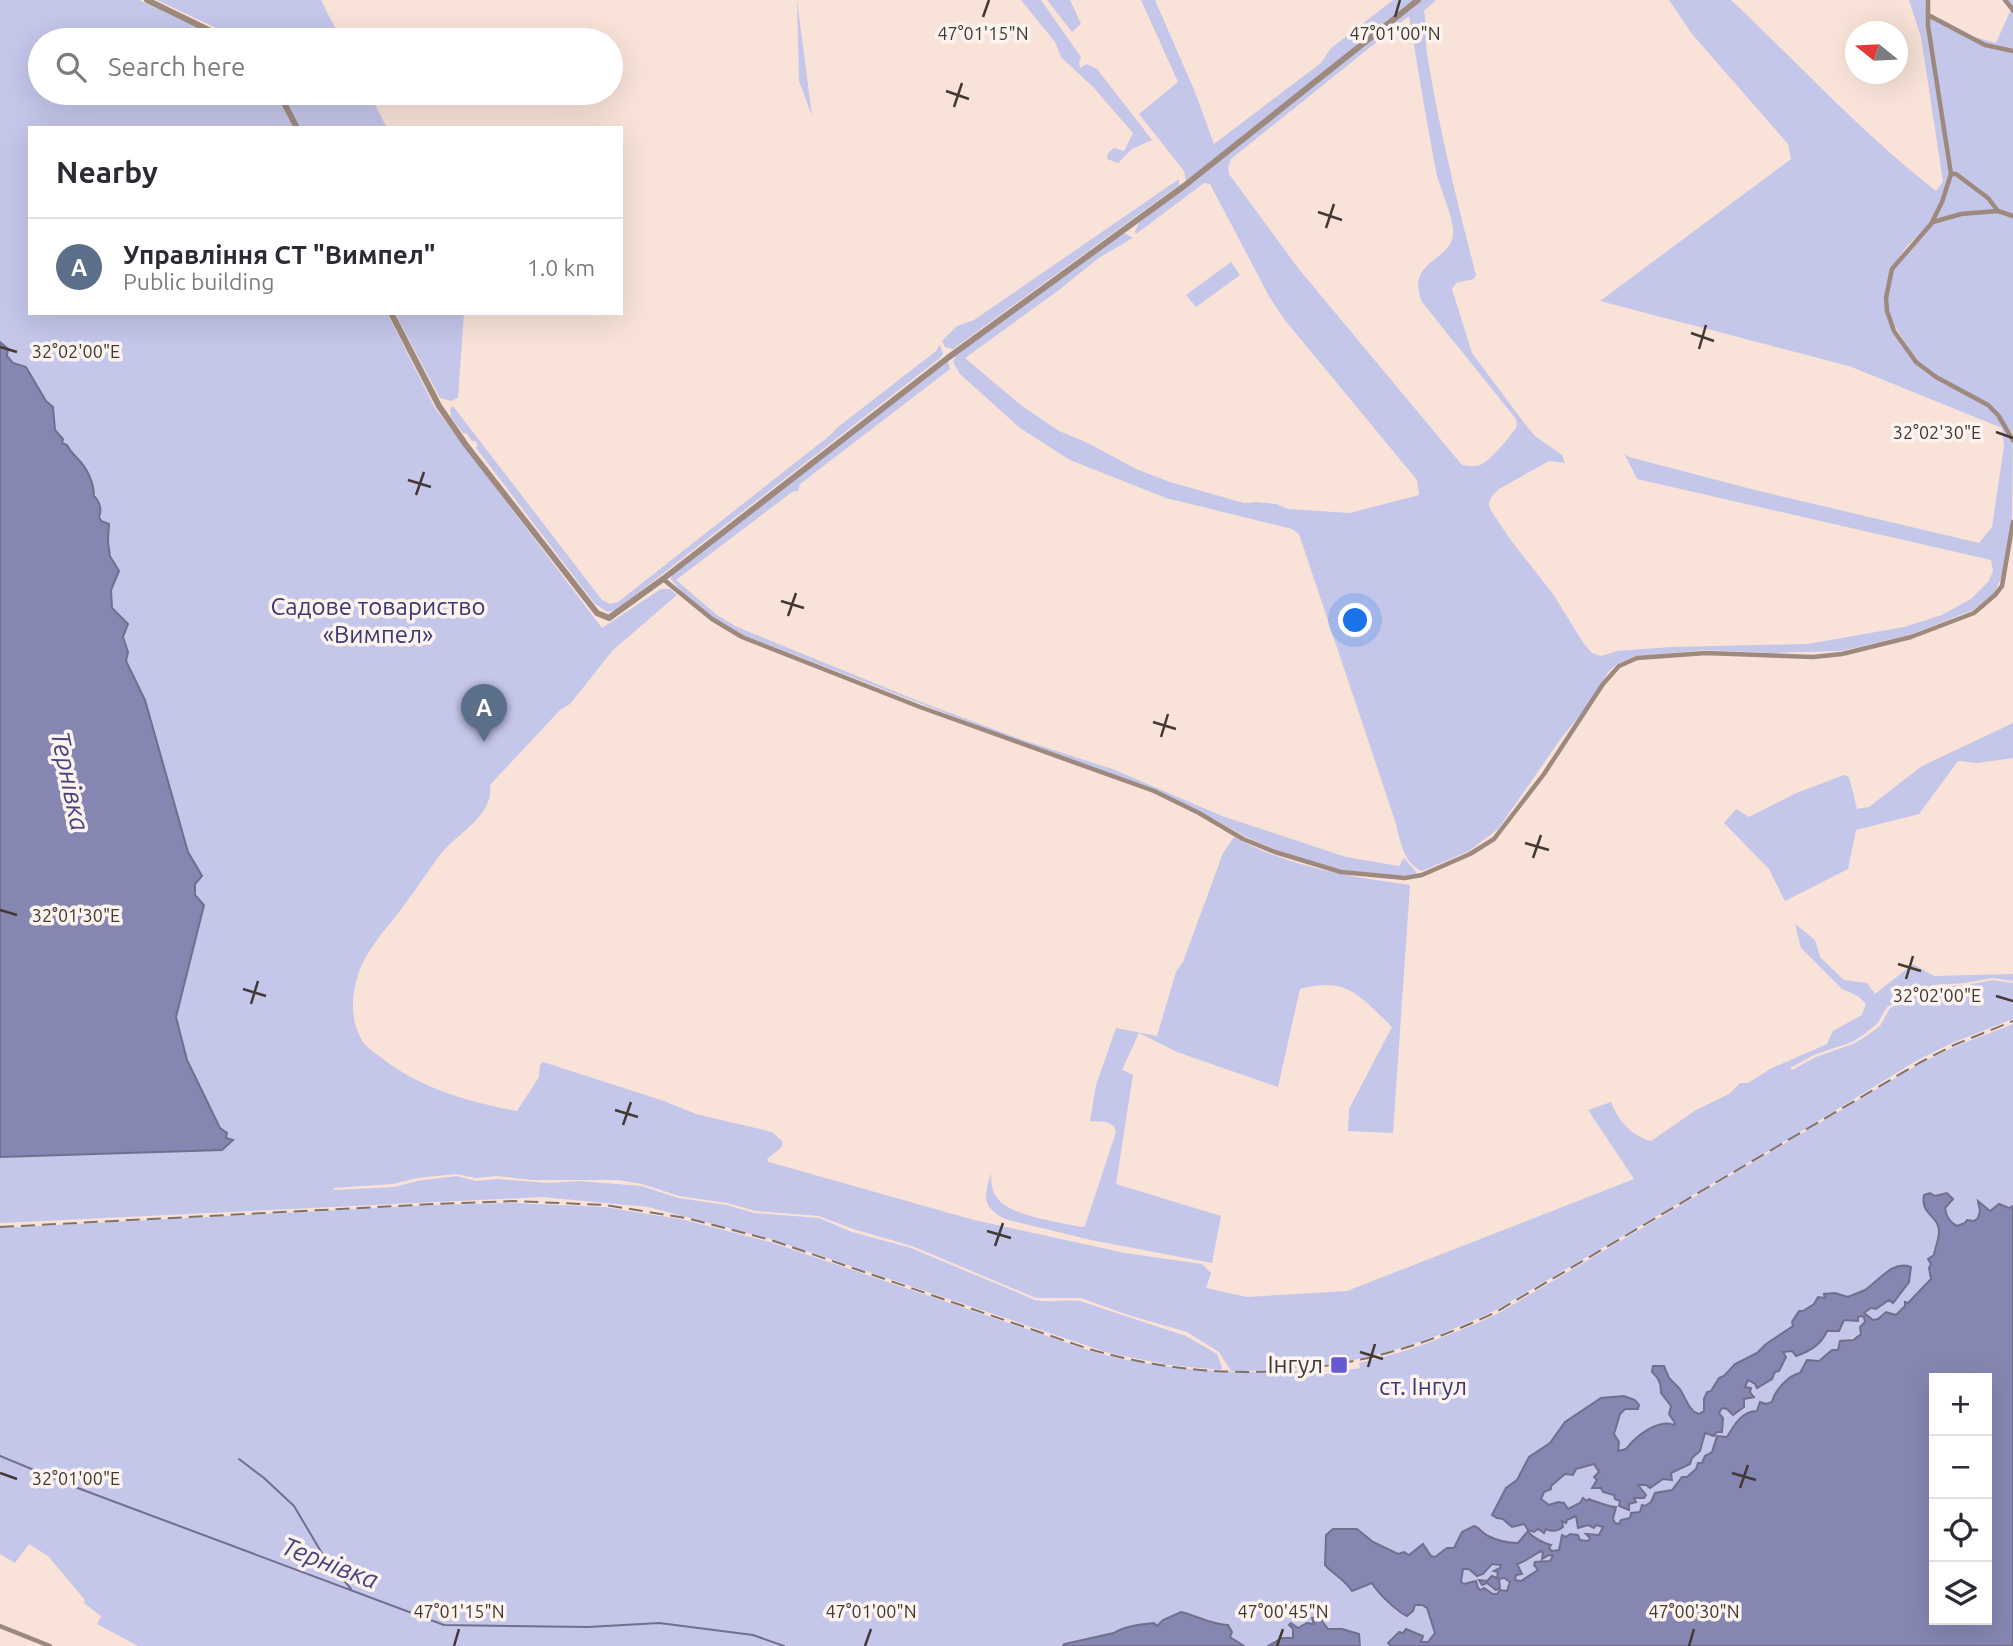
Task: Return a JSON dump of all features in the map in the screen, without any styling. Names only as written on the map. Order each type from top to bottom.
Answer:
[{"type":"street","points":[[147,0],[204,28]]},
{"type":"street","points":[[392,315],[439,406],[467,445],[597,613],[605,618],[613,616],[950,357],[1184,186],[1418,0]]},
{"type":"street","points":[[1928,0],[1927,15],[1951,174],[1932,222],[1892,270],[1886,298],[1889,321],[1916,362],[1936,377],[1988,405],[1998,415],[2013,440]]},
{"type":"street","points":[[2005,0],[2013,10]]},
{"type":"street","points":[[1927,15],[1985,45],[2013,51]]},
{"type":"street","points":[[285,105],[296,126]]},
{"type":"street","points":[[1951,174],[1956,174],[1988,198],[1998,211]]},
{"type":"street","points":[[1932,222],[1961,214],[1998,211],[2013,215]]},
{"type":"street","points":[[663,579],[712,619],[742,637],[920,707],[1154,791],[1243,839],[1275,852],[1341,872],[1405,878],[1422,875],[1494,839],[1544,774],[1602,684],[1619,666],[1637,658],[1706,653],[1780,657],[1832,655],[1911,637],[1974,613],[1996,594],[2002,586],[2013,522]]},
{"type":"street","points":[[0,1626],[50,1646]]},
{"type":"green space","name":"Садове товариство «Вимпел»","points":[[0,0],[139,0],[197,28],[28,28],[28,105],[375,105],[386,126],[28,126],[28,315],[388,315],[435,408],[602,628],[661,589],[670,589],[677,595],[613,650],[570,704],[560,710],[490,785],[490,795],[482,812],[441,854],[362,965],[353,1000],[356,1026],[363,1042],[414,1079],[464,1099],[517,1111],[539,1077],[540,1065],[543,1062],[696,1114],[772,1132],[783,1142],[781,1148],[767,1159],[769,1162],[974,1220],[1125,1253],[1202,1264],[1211,1273],[1206,1288],[1247,1297],[1347,1291],[1634,1179],[1588,1110],[1611,1102],[1626,1126],[1651,1141],[1696,1110],[1729,1094],[1740,1083],[1748,1083],[1772,1068],[1827,1044],[1833,1031],[1862,1015],[1866,1004],[1858,996],[1842,989],[1801,948],[1795,924],[1815,940],[1820,957],[1844,980],[1867,983],[1875,994],[1913,964],[1934,976],[2013,974],[2013,981],[1992,978],[1933,985],[1887,1007],[1877,1024],[1852,1042],[1814,1055],[1790,1068],[1792,1070],[1865,1037],[1880,1026],[1890,1008],[1934,987],[1993,980],[2013,983],[2013,1019],[1952,1043],[1916,1061],[1787,1140],[1496,1310],[1398,1349],[1302,1368],[1231,1371],[1219,1352],[1187,1332],[1081,1298],[1036,1298],[912,1246],[819,1216],[756,1211],[727,1203],[679,1196],[642,1184],[618,1180],[532,1180],[497,1176],[476,1178],[456,1174],[417,1178],[393,1184],[333,1188],[394,1187],[457,1176],[476,1181],[579,1181],[641,1186],[678,1198],[727,1205],[754,1213],[819,1218],[852,1232],[911,1248],[1035,1300],[1080,1301],[1186,1336],[1217,1354],[1222,1367],[1221,1370],[1169,1365],[1109,1353],[771,1239],[648,1207],[542,1197],[0,1223],[0,1157],[222,1150],[232,1140],[226,1138],[187,1060],[176,1017],[204,905],[195,895],[195,884],[202,876],[188,852],[178,824],[145,700],[126,661],[128,652],[123,637],[128,627],[126,621],[112,609],[111,590],[119,571],[109,548],[110,531],[99,517],[94,486],[81,461],[61,443],[63,439],[55,430],[53,407],[46,401],[26,367],[13,363],[0,342]]},
{"type":"green space","points":[[157,0],[321,0],[335,28],[216,28]]},
{"type":"green space","points":[[797,0],[812,116],[799,81]]},
{"type":"green space","points":[[1021,0],[1041,0],[1081,57],[1080,68],[1086,64],[1097,69],[1152,140],[1132,149],[1118,163],[1107,159],[1108,153],[1114,148],[1124,151],[1133,133],[1093,87],[1061,57],[1055,42]]},
{"type":"green space","points":[[1047,0],[1070,0],[1081,24],[1072,32]]},
{"type":"green space","points":[[1141,0],[1155,0],[1195,92],[1214,144],[1321,63],[1331,48],[1393,0],[1414,0],[1186,181],[1184,171],[1139,114],[1178,82]]},
{"type":"green space","points":[[1421,0],[1436,0],[1424,11],[1427,54],[1449,165],[1476,275],[1474,279],[1456,283],[1452,289],[1472,353],[1535,436],[1562,455],[1565,463],[1549,461],[1499,489],[1492,496],[1490,509],[1553,594],[1584,644],[1592,653],[1601,656],[1617,651],[1671,647],[1808,644],[1904,627],[1942,615],[1971,599],[1989,581],[1993,571],[1991,560],[1637,479],[1624,453],[1629,457],[1755,490],[1979,543],[1992,527],[2004,446],[2002,428],[1849,366],[1600,301],[1791,159],[1788,144],[1692,34],[1669,0],[1731,0],[1857,122],[1936,191],[1943,182],[1921,37],[1909,0],[1926,0],[1926,11],[1975,37],[1996,43],[2012,7],[2008,0],[2013,0],[2013,434],[1989,405],[1937,376],[1917,361],[1891,320],[1887,298],[1894,270],[1930,228],[1950,185],[1946,185],[1941,201],[1927,226],[1907,246],[1891,269],[1884,298],[1885,311],[1893,331],[1915,362],[1935,378],[1987,406],[1997,416],[2013,442],[2012,519],[2003,575],[1994,593],[1973,610],[1909,635],[1841,651],[1773,653],[1706,650],[1636,656],[1617,664],[1609,671],[1498,829],[1469,851],[1422,871],[1410,862],[1402,847],[1299,534],[1292,529],[1166,498],[1070,460],[1020,428],[960,374],[953,362],[956,355],[1124,233],[1133,238],[1100,257],[965,358],[1022,406],[1059,431],[1136,469],[1170,482],[1244,503],[1256,502],[1276,504],[1288,509],[1350,513],[1419,495],[1417,480],[1284,319],[1270,298],[1210,184],[1204,183],[1136,234],[1139,223]],"holes":[[[1409,16],[1436,171],[1453,234],[1445,251],[1424,269],[1418,288],[1422,302],[1516,419],[1517,426],[1505,442],[1489,459],[1476,466],[1462,465],[1298,268],[1229,174],[1231,159]]]},
{"type":"green space","points":[[1179,179],[1179,185],[953,349],[945,347],[942,341],[957,326],[974,320]]},
{"type":"green space","points":[[1231,262],[1240,275],[1196,307],[1186,295]]},
{"type":"green space","points":[[396,315],[464,315],[458,398],[451,401],[440,398]]},
{"type":"green space","points":[[940,345],[943,354],[940,358],[616,610],[608,612],[595,604],[476,448],[478,445],[475,441],[463,433],[451,417],[450,409],[453,406],[602,600],[610,604],[618,602],[936,351]]},
{"type":"green space","points":[[948,361],[950,369],[800,484],[798,491],[792,492],[676,580],[717,615],[737,627],[921,702],[1020,739],[1115,770],[1222,816],[1346,857],[1399,866],[1404,858],[1416,874],[1400,876],[1341,870],[1277,850],[1244,836],[1154,789],[1020,742],[743,635],[704,611],[671,579],[672,574]]},
{"type":"green space","points":[[2013,723],[2013,758],[1978,763],[1958,761],[1919,814],[1856,830],[1848,869],[1785,901],[1769,869],[1724,823],[1736,809],[1749,817],[1794,794],[1844,775],[1849,777],[1857,809],[1869,807],[1922,766]]},
{"type":"green space","points":[[1234,837],[1276,856],[1320,869],[1410,885],[1393,1133],[1348,1131],[1349,1109],[1392,1027],[1361,998],[1341,987],[1330,985],[1300,989],[1278,1087],[1177,1052],[1139,1033],[1122,1070],[1133,1075],[1116,1184],[1221,1216],[1212,1263],[1091,1240],[1005,1219],[992,1210],[986,1200],[991,1173],[994,1193],[1004,1205],[1036,1218],[1085,1226],[1116,1132],[1114,1126],[1106,1122],[1090,1121],[1096,1085],[1116,1028],[1157,1036],[1176,972],[1183,962],[1223,853]]},
{"type":"green space","name":"ст. Інгул","points":[[2013,1024],[2013,1206],[1994,1207],[1990,1211],[1981,1204],[1979,1218],[1957,1226],[1946,1214],[1945,1208],[1950,1204],[1926,1212],[1934,1220],[1938,1236],[1930,1270],[1931,1279],[1896,1315],[1873,1320],[1864,1313],[1889,1300],[1893,1302],[1909,1282],[1911,1274],[1897,1266],[1865,1290],[1848,1297],[1835,1293],[1806,1308],[1793,1326],[1726,1373],[1704,1399],[1704,1411],[1699,1414],[1688,1405],[1673,1382],[1659,1378],[1675,1423],[1641,1435],[1626,1450],[1618,1451],[1616,1424],[1625,1409],[1635,1410],[1610,1398],[1591,1404],[1565,1422],[1550,1443],[1529,1457],[1517,1480],[1503,1519],[1512,1527],[1524,1524],[1539,1529],[1540,1532],[1574,1516],[1583,1526],[1604,1527],[1599,1535],[1589,1537],[1589,1541],[1580,1540],[1578,1535],[1573,1535],[1560,1544],[1559,1550],[1552,1551],[1547,1542],[1527,1532],[1518,1543],[1508,1542],[1493,1539],[1474,1526],[1462,1532],[1454,1548],[1447,1548],[1436,1557],[1431,1556],[1426,1547],[1409,1555],[1395,1554],[1381,1548],[1357,1529],[1326,1535],[1326,1553],[1332,1574],[1344,1579],[1352,1591],[1372,1583],[1397,1612],[1408,1607],[1427,1608],[1435,1633],[1428,1642],[1421,1642],[1422,1636],[1406,1630],[1389,1642],[1391,1646],[1360,1646],[1361,1641],[1343,1629],[1328,1629],[1317,1617],[1314,1624],[1298,1629],[1290,1628],[1293,1638],[1268,1646],[1244,1646],[1210,1620],[1193,1615],[1156,1626],[1137,1625],[1062,1646],[138,1646],[97,1624],[101,1616],[84,1603],[85,1600],[48,1556],[29,1544],[15,1563],[0,1554],[0,1228],[435,1205],[514,1203],[605,1207],[685,1220],[770,1242],[1097,1353],[1126,1360],[1207,1371],[1319,1370],[1320,1375],[1360,1368],[1359,1363],[1429,1342],[1497,1314],[1919,1064]]},
{"type":"green space","points":[[1858,1317],[1864,1317],[1865,1323],[1859,1335],[1840,1341],[1838,1350],[1832,1350],[1800,1373],[1772,1402],[1735,1424],[1727,1437],[1717,1437],[1712,1452],[1687,1477],[1682,1477],[1672,1490],[1655,1496],[1640,1512],[1633,1512],[1630,1518],[1620,1524],[1615,1523],[1608,1506],[1602,1504],[1587,1502],[1568,1510],[1554,1504],[1549,1505],[1541,1499],[1544,1492],[1551,1489],[1565,1474],[1594,1464],[1599,1472],[1595,1484],[1617,1498],[1620,1501],[1618,1504],[1626,1510],[1634,1498],[1644,1498],[1638,1485],[1654,1484],[1663,1479],[1670,1481],[1671,1473],[1689,1462],[1701,1450],[1705,1433],[1714,1436],[1719,1432],[1722,1421],[1719,1413],[1722,1407],[1737,1412],[1743,1399],[1755,1395],[1745,1387],[1748,1380],[1757,1387],[1774,1377],[1783,1352],[1801,1354],[1844,1319],[1857,1321]]},
{"type":"green space","points":[[1541,1551],[1542,1558],[1549,1554],[1553,1556],[1550,1561],[1537,1567],[1538,1570],[1521,1581],[1515,1580],[1517,1563]]},
{"type":"green space","points":[[1492,1564],[1501,1565],[1497,1578],[1492,1577],[1484,1582],[1496,1590],[1499,1578],[1510,1582],[1507,1591],[1493,1594],[1484,1588],[1481,1590],[1461,1582],[1463,1569],[1469,1569],[1478,1575]]},
{"type":"water","points":[[0,342],[8,349],[7,356],[13,363],[26,367],[46,401],[53,407],[55,430],[63,439],[62,443],[67,445],[87,471],[94,496],[100,506],[99,517],[101,521],[109,524],[110,556],[119,571],[111,590],[112,608],[128,624],[123,637],[128,652],[126,661],[145,700],[188,852],[202,876],[195,884],[195,895],[204,905],[176,1017],[187,1060],[220,1128],[227,1133],[226,1138],[233,1140],[222,1150],[0,1157]]},
{"type":"water","points":[[1947,1193],[1953,1199],[1945,1208],[1946,1214],[1957,1226],[1978,1218],[1978,1201],[1990,1211],[1999,1204],[2009,1208],[2013,1206],[2013,1646],[1391,1646],[1388,1643],[1406,1629],[1423,1636],[1421,1642],[1428,1642],[1435,1633],[1427,1608],[1415,1605],[1407,1616],[1388,1601],[1372,1583],[1352,1591],[1325,1565],[1326,1535],[1333,1529],[1357,1529],[1373,1542],[1398,1554],[1404,1552],[1409,1555],[1423,1544],[1431,1556],[1435,1557],[1447,1548],[1454,1548],[1462,1532],[1474,1526],[1492,1538],[1510,1543],[1518,1543],[1528,1531],[1535,1538],[1551,1545],[1549,1548],[1552,1551],[1559,1550],[1562,1535],[1578,1535],[1580,1540],[1588,1541],[1590,1538],[1586,1534],[1599,1535],[1603,1527],[1596,1525],[1594,1528],[1588,1525],[1578,1528],[1576,1516],[1566,1523],[1562,1521],[1563,1527],[1553,1531],[1546,1529],[1544,1533],[1538,1529],[1534,1532],[1528,1530],[1524,1524],[1512,1527],[1503,1519],[1492,1515],[1506,1488],[1517,1480],[1529,1457],[1550,1443],[1565,1422],[1601,1398],[1624,1396],[1635,1400],[1639,1405],[1638,1409],[1625,1409],[1620,1414],[1614,1434],[1619,1442],[1618,1451],[1626,1449],[1654,1426],[1674,1425],[1669,1414],[1671,1406],[1661,1393],[1659,1381],[1652,1372],[1653,1366],[1664,1366],[1669,1378],[1680,1389],[1689,1406],[1699,1414],[1704,1411],[1707,1392],[1711,1391],[1719,1378],[1735,1364],[1757,1353],[1793,1326],[1792,1322],[1799,1311],[1814,1304],[1818,1297],[1825,1298],[1824,1294],[1835,1293],[1848,1297],[1865,1290],[1886,1272],[1898,1266],[1911,1267],[1909,1282],[1893,1303],[1889,1300],[1864,1313],[1873,1320],[1886,1312],[1896,1315],[1905,1306],[1905,1302],[1908,1303],[1931,1279],[1931,1264],[1928,1259],[1934,1255],[1939,1232],[1923,1202],[1924,1195]],"holes":[[[1861,1316],[1865,1322],[1860,1327],[1861,1334],[1853,1340],[1840,1341],[1838,1350],[1832,1350],[1819,1361],[1807,1360],[1800,1373],[1779,1388],[1772,1402],[1760,1402],[1757,1411],[1743,1416],[1727,1437],[1717,1436],[1712,1452],[1705,1456],[1702,1463],[1698,1463],[1696,1469],[1687,1477],[1682,1477],[1672,1490],[1655,1493],[1651,1502],[1642,1505],[1640,1512],[1631,1513],[1630,1518],[1621,1520],[1619,1524],[1615,1523],[1613,1519],[1616,1507],[1589,1499],[1587,1501],[1583,1498],[1580,1503],[1568,1509],[1564,1503],[1549,1505],[1541,1499],[1544,1492],[1551,1489],[1565,1474],[1573,1475],[1576,1469],[1594,1464],[1599,1472],[1594,1477],[1597,1480],[1592,1488],[1601,1488],[1603,1492],[1614,1495],[1615,1499],[1620,1501],[1619,1506],[1629,1510],[1629,1504],[1636,1502],[1634,1498],[1644,1498],[1646,1495],[1638,1485],[1650,1488],[1663,1479],[1672,1480],[1671,1473],[1690,1464],[1700,1451],[1705,1433],[1714,1436],[1717,1432],[1722,1432],[1723,1418],[1719,1413],[1722,1408],[1733,1415],[1744,1407],[1744,1399],[1754,1397],[1750,1392],[1751,1388],[1745,1387],[1748,1380],[1757,1388],[1779,1371],[1786,1357],[1783,1352],[1792,1351],[1796,1356],[1806,1352],[1818,1344],[1827,1331],[1839,1331],[1844,1320],[1858,1321]],[[1541,1551],[1542,1559],[1553,1556],[1550,1561],[1535,1562],[1538,1570],[1521,1581],[1515,1580],[1516,1575],[1522,1574],[1517,1564]],[[1492,1564],[1501,1565],[1494,1571],[1498,1572],[1497,1578],[1492,1576],[1487,1581],[1479,1580],[1482,1585],[1487,1583],[1496,1590],[1500,1588],[1499,1579],[1504,1578],[1510,1582],[1507,1591],[1500,1590],[1493,1594],[1484,1588],[1478,1588],[1476,1581],[1464,1584],[1461,1582],[1463,1569],[1469,1569],[1477,1576],[1483,1574]]]},
{"type":"water","points":[[1318,1610],[1324,1611],[1325,1617],[1322,1621],[1328,1629],[1342,1629],[1359,1634],[1360,1646],[1268,1646],[1282,1638],[1293,1638],[1293,1629],[1289,1625],[1291,1623],[1298,1628],[1307,1623],[1314,1624],[1312,1618],[1317,1617]]},
{"type":"water","points":[[1181,1612],[1216,1624],[1228,1625],[1232,1632],[1230,1637],[1244,1646],[1063,1646],[1133,1626],[1154,1623],[1157,1626],[1163,1620]]},
{"type":"waterway","name":"Тернівка","points":[[0,1456],[75,1487],[444,1625],[588,1627],[659,1623],[753,1635],[784,1646]]},
{"type":"waterway","points":[[239,1459],[294,1506],[323,1555],[351,1589]]},
{"type":"railway","points":[[0,1227],[514,1201],[605,1205],[686,1218],[771,1240],[1086,1348],[1139,1361],[1192,1369],[1244,1372],[1295,1370],[1346,1363],[1396,1351],[1446,1334],[1496,1312],[1919,1063],[1954,1045],[2013,1021]]},
{"type":"place","name":"Управління СТ \"Вимпел\"","points":[[484,742]]},
{"type":"place","name":"Інгул","points":[[1339,1365]]}]
